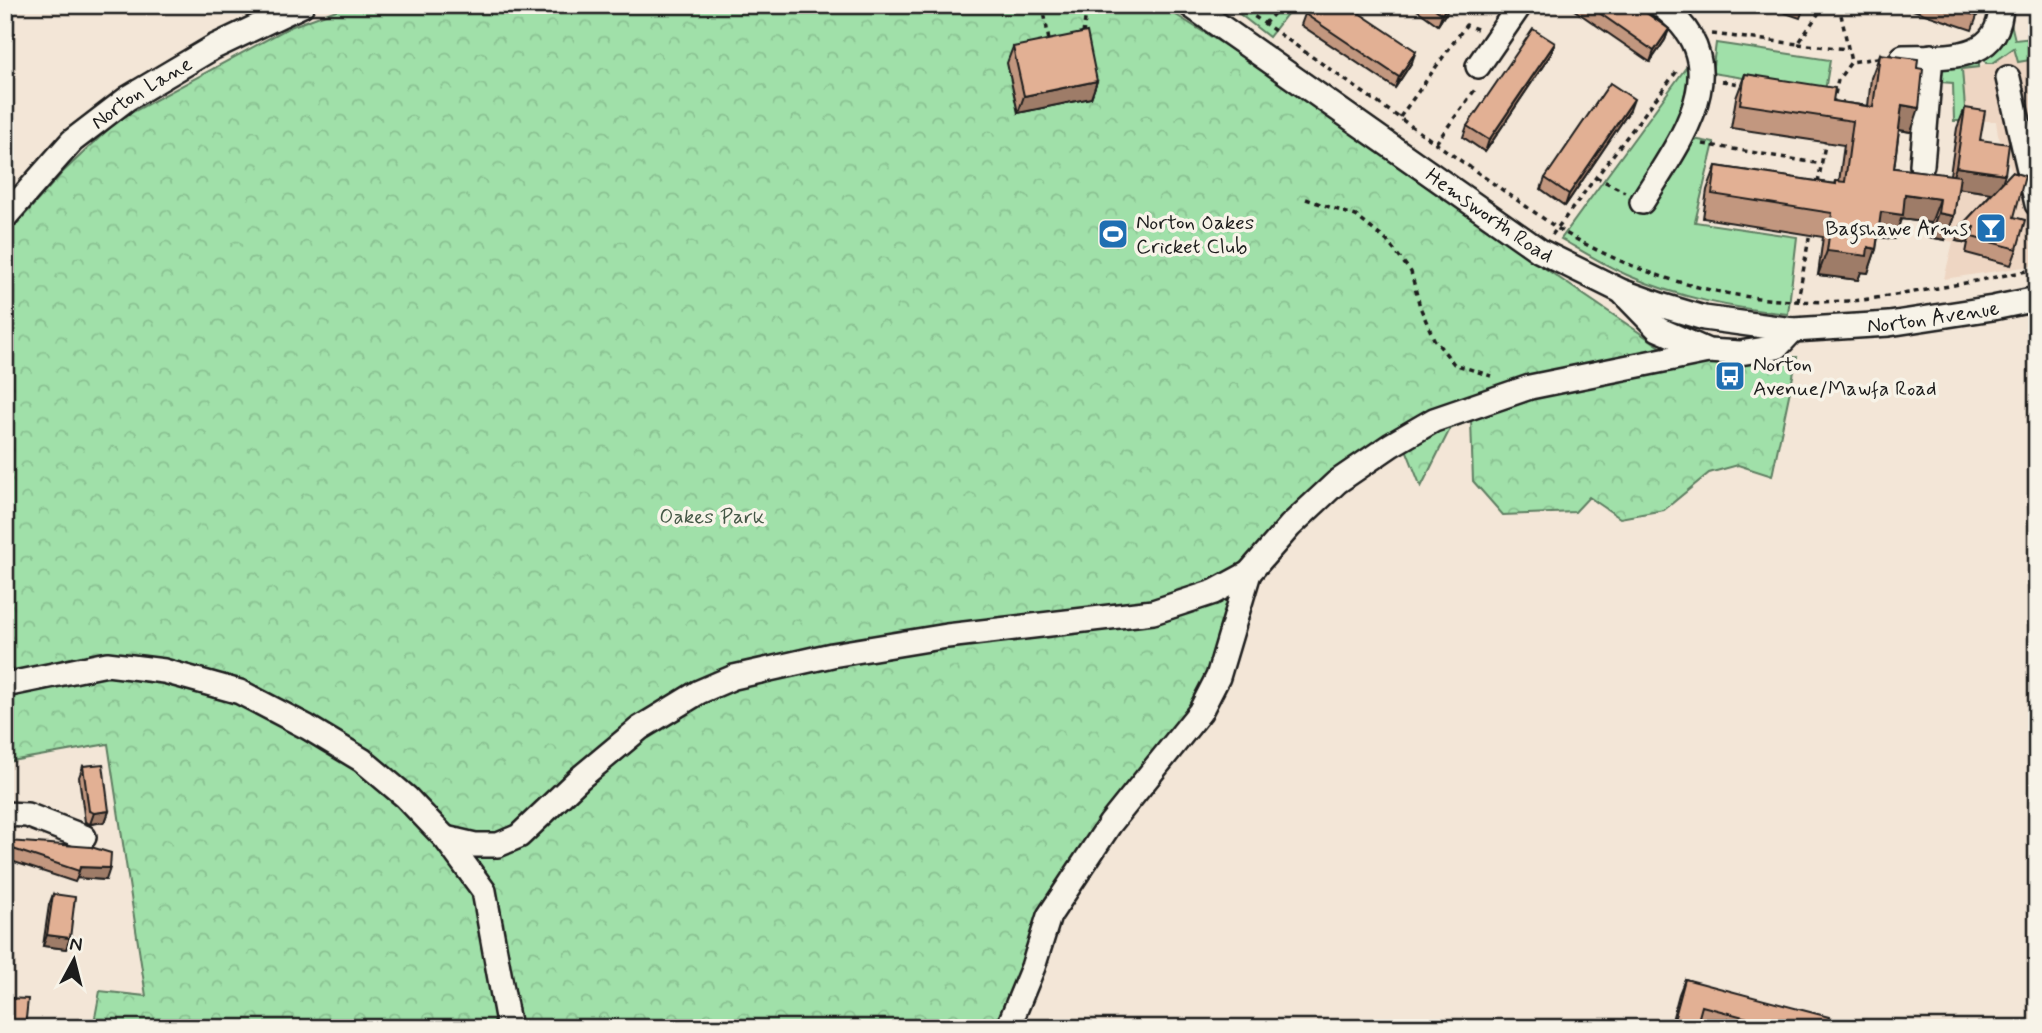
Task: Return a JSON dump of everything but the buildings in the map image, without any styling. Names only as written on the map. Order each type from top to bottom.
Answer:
[{"type":"street","name":"Norton Lane","points":[[5,217],[72,141],[128,98],[214,47],[302,5]]},
{"type":"street","name":"Hemsworth Road","points":[[1190,5],[1540,251],[1623,292],[1704,318],[1793,330],[1830,329]]},
{"type":"street","points":[[1478,66],[1520,5]]},
{"type":"street","points":[[1643,202],[1692,121],[1700,86],[1692,40],[1675,16],[1660,5]]},
{"type":"street","points":[[1903,57],[1965,53],[1985,47],[1994,36],[1999,23],[2001,5]]},
{"type":"street","points":[[1922,165],[1931,56]]},
{"type":"street","points":[[2008,78],[2037,204]]},
{"type":"street","points":[[1623,292],[1658,329],[1682,342],[1708,351]]},
{"type":"street","name":"Norton Avenue","points":[[1830,329],[1889,324],[2037,299]]},
{"type":"street","points":[[445,838],[475,845],[498,845],[519,836],[580,778],[640,728],[699,691],[734,677],[832,655],[947,636],[1153,612],[1214,592],[1249,573],[1290,526],[1337,482],[1434,420],[1530,387],[1708,351],[1740,353],[1777,347],[1793,330]]},
{"type":"street","points":[[1008,1028],[1033,967],[1049,916],[1110,824],[1200,712],[1218,677],[1249,573]]},
{"type":"street","points":[[5,685],[107,664],[164,671],[240,692],[362,760],[406,797],[445,838],[484,891],[509,1028]]},
{"type":"street","points":[[5,814],[27,815],[84,837]]},
{"type":"path","points":[[1043,5],[1049,43],[1060,41]]},
{"type":"path","points":[[1083,37],[1087,5]]},
{"type":"path","points":[[1245,43],[1282,5]]},
{"type":"path","points":[[1798,44],[1824,5]]},
{"type":"path","points":[[1839,5],[1846,49],[1851,62]]},
{"type":"path","points":[[1383,142],[1466,25],[1498,37]]},
{"type":"path","points":[[1540,251],[1596,177],[1692,40],[1798,44],[1846,49]]},
{"type":"path","points":[[1831,113],[1838,80],[1851,62],[1891,56],[1903,57]]},
{"type":"path","points":[[1419,166],[1480,82],[1478,66]]},
{"type":"path","points":[[1699,78],[1753,86]]},
{"type":"path","points":[[1817,191],[1826,138]]},
{"type":"path","points":[[1680,140],[1822,164]]},
{"type":"path","points":[[1596,177],[1643,202]]},
{"type":"path","points":[[1306,199],[1356,216],[1387,241],[1411,272],[1420,307],[1434,339],[1454,364],[1493,377]]},
{"type":"path","points":[[1793,330],[1810,233]]},
{"type":"shaded area","points":[[2014,48],[2018,62],[2036,59],[2037,66],[2037,265],[1944,279],[1953,242],[1945,240],[1952,187],[2013,174],[1998,135],[1996,121],[1966,121],[1962,69],[1993,63]]},
{"type":"green space","name":"Oakes Park","points":[[350,5],[1043,5],[1094,14],[1097,5],[1160,5],[1250,61],[1668,352],[1726,360],[1797,357],[1772,476],[1738,465],[1709,473],[1664,510],[1620,518],[1589,497],[1575,512],[1503,515],[1473,481],[1471,420],[1450,429],[1421,487],[1404,444],[1351,478],[1287,538],[1258,580],[1220,693],[1097,853],[1062,912],[1019,1028],[93,1028],[100,991],[146,996],[108,744],[5,762],[5,237],[63,172],[118,120],[290,27]]},
{"type":"green space","points":[[1228,5],[1294,5],[1269,37]]},
{"type":"green space","points":[[2010,19],[2015,40],[2033,38],[2036,59],[2018,62],[2014,48],[1993,63],[1986,63],[1983,57]]},
{"type":"green space","points":[[1716,43],[1830,60],[1825,91],[1712,73]]},
{"type":"green space","points":[[1976,58],[1979,67],[1962,69],[1966,121],[1954,121],[1953,83],[1941,82],[1943,67]]},
{"type":"green space","points":[[1690,62],[1678,136],[1714,143],[1695,222],[1797,237],[1788,314],[1726,305],[1666,290],[1618,271],[1561,239]]},
{"type":"place","name":"Bagshawe Arms","points":[[1991,228]]},
{"type":"place","name":"Norton Oakes Cricket Club","points":[[1113,234]]},
{"type":"place","name":"Norton Avenue/Mawfa Road","points":[[1730,376]]}]
